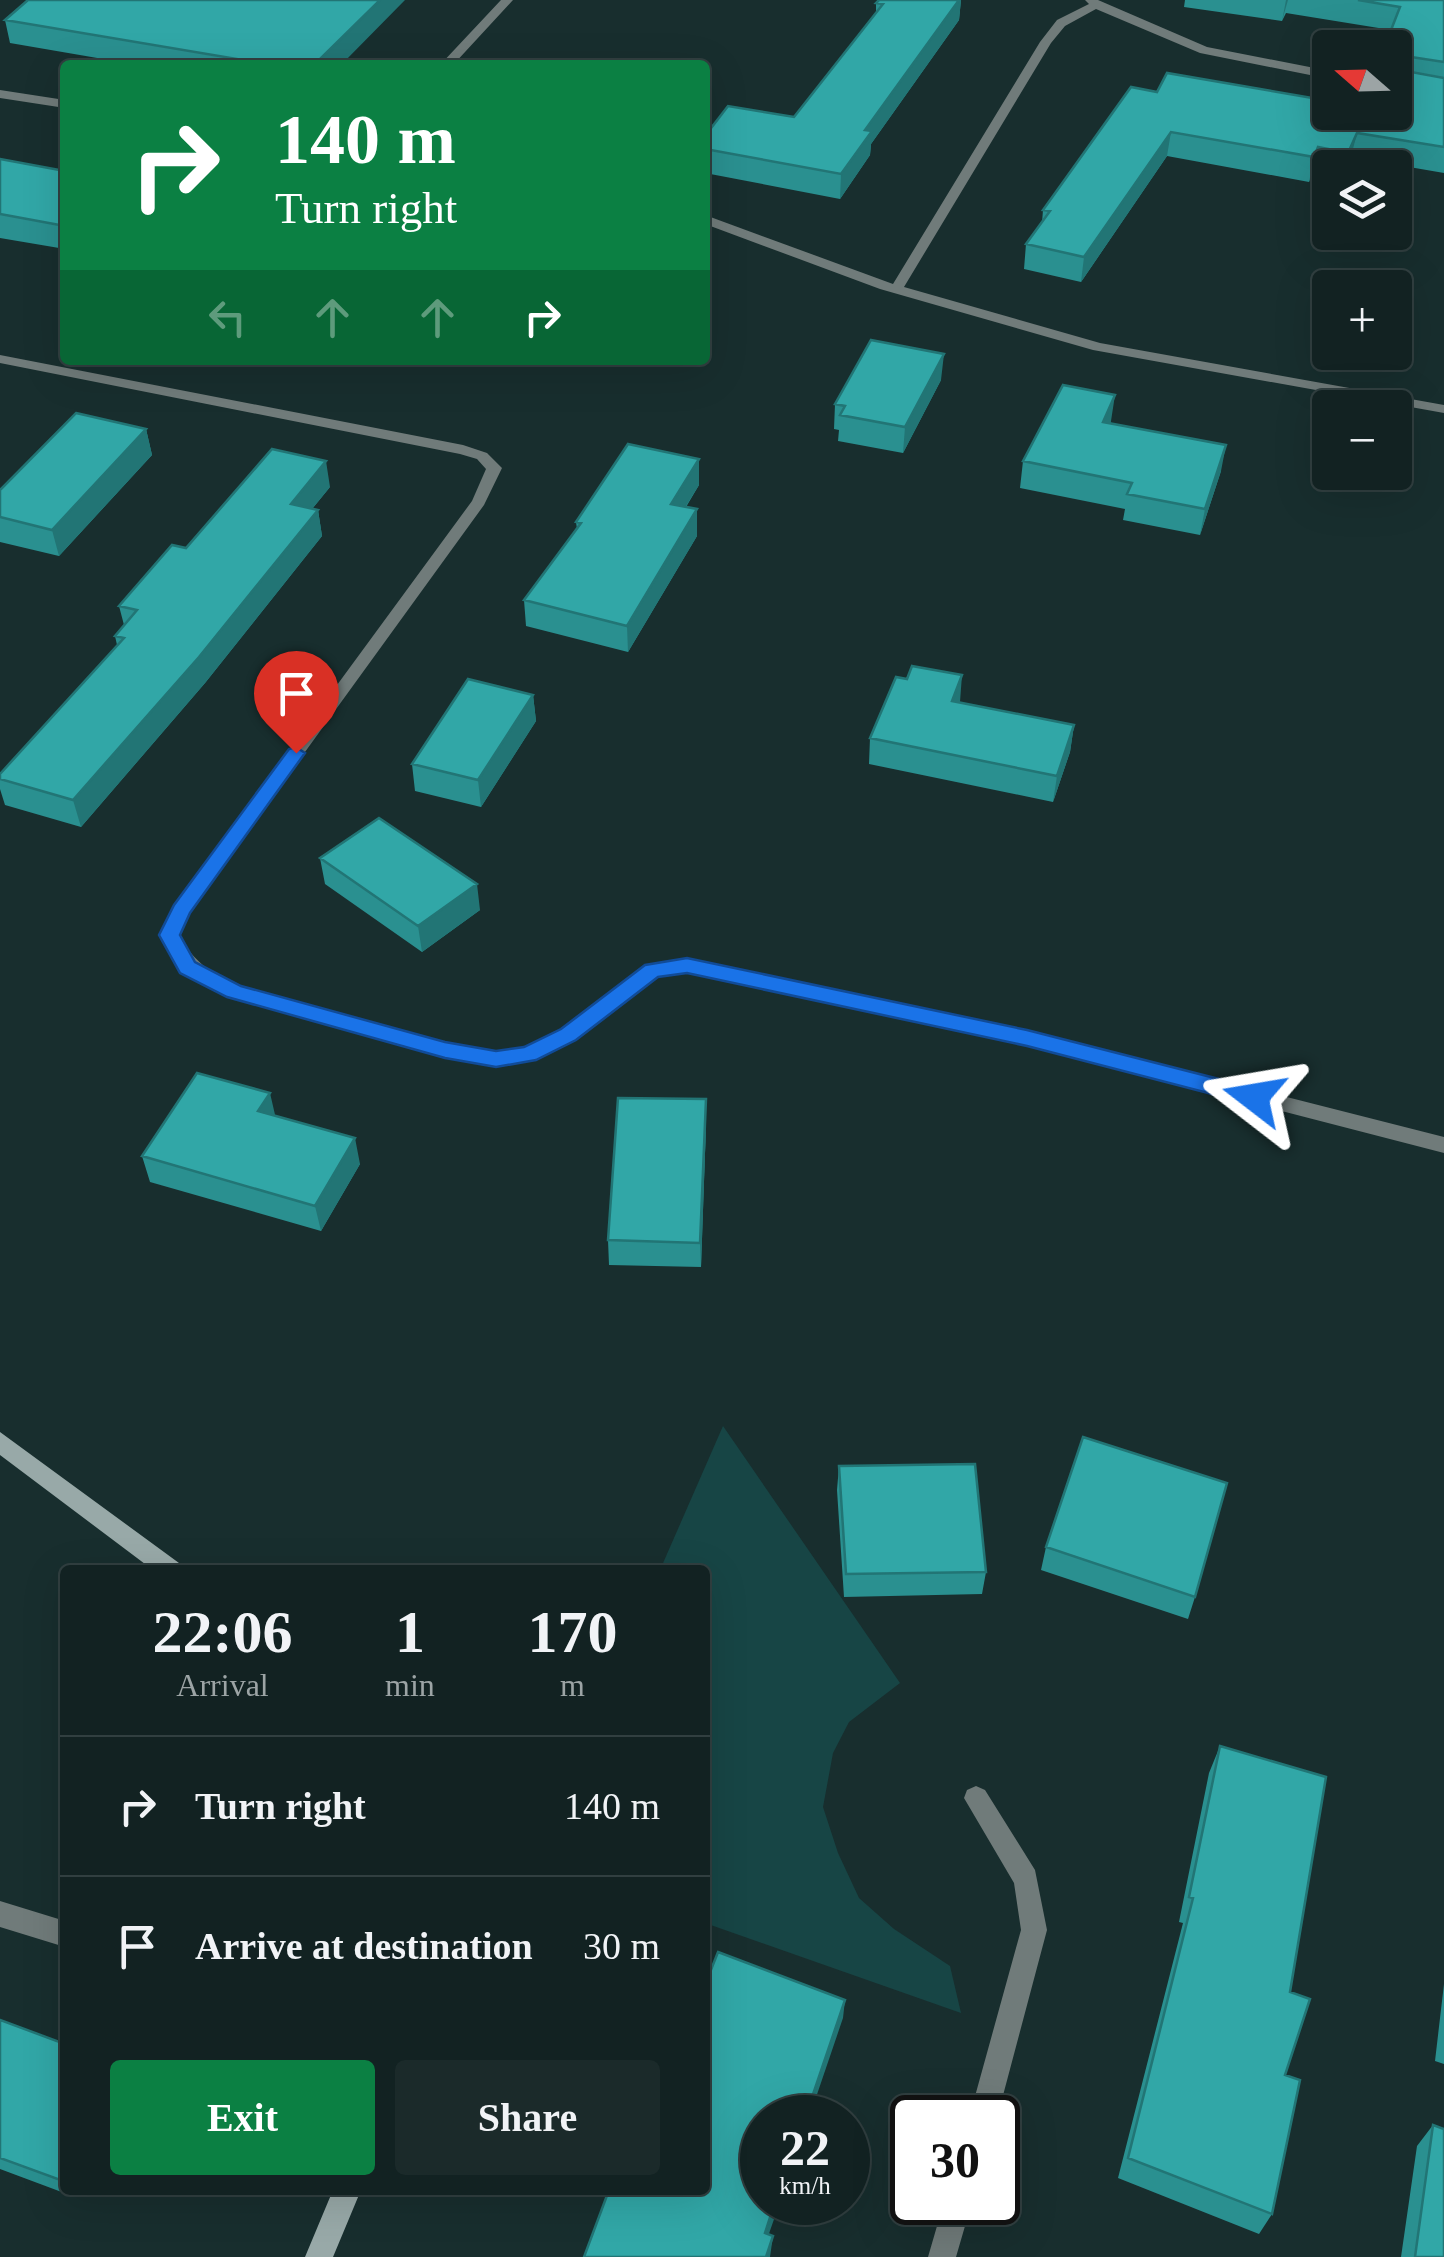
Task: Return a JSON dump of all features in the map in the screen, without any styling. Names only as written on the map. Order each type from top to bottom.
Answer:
[{"type":"street","points":[[451,60],[507,0]]},
{"type":"street","points":[[897,288],[1046,42],[1061,23],[1093,3],[1204,50],[1312,71]]},
{"type":"street","points":[[0,94],[60,103]]},
{"type":"street","points":[[710,221],[897,288],[1098,347],[1269,381],[1444,409]]},
{"type":"street","points":[[1,361],[463,450],[482,456],[494,468],[479,502],[181,910],[170,935],[187,968],[234,992],[445,1050],[496,1059],[528,1054],[568,1034],[652,970],[687,965],[1027,1038],[1444,1145]]},
{"type":"street","points":[[0,1442],[164,1565]]},
{"type":"street","points":[[976,1798],[1026,1879],[1034,1930],[989,2095]]},
{"type":"street","points":[[0,1914],[60,1932]]},
{"type":"street","points":[[319,2257],[345,2195]]},
{"type":"street","points":[[942,2257],[951,2225]]},
{"type":"shaded area","points":[[723,1426],[900,1683],[849,1722],[833,1753],[823,1807],[859,1898],[894,1929],[950,1966],[961,2013],[710,1925],[710,1565],[662,1565]]},
{"type":"building","points":[[28,0],[380,0],[319,60],[243,60],[5,20]]},
{"type":"building","points":[[959,0],[865,130],[872,131],[841,174],[710,150],[710,129],[728,106],[794,117],[883,4],[876,3]]},
{"type":"building","points":[[1358,0],[1444,0],[1444,62],[1412,57],[1412,30],[1391,30],[1400,7]]},
{"type":"building","points":[[1412,72],[1444,78],[1444,147],[1357,133],[1349,150],[1318,147],[1312,150],[1312,157],[1171,132],[1084,257],[1026,244],[1050,211],[1043,210],[1131,87],[1157,92],[1167,73],[1312,98],[1312,130],[1412,130]]},
{"type":"building","points":[[0,159],[60,170],[60,225],[0,214]]},
{"type":"building","points":[[871,340],[944,354],[905,427],[840,415],[845,406],[835,404]]},
{"type":"building","points":[[1063,385],[1115,395],[1103,422],[1226,445],[1205,509],[1127,494],[1132,483],[1023,461]]},
{"type":"building","points":[[76,413],[146,429],[52,530],[0,517],[0,490]]},
{"type":"building","points":[[628,444],[699,459],[671,504],[697,509],[627,626],[524,600],[581,523],[576,522]]},
{"type":"building","points":[[272,449],[326,461],[291,504],[318,510],[199,657],[73,800],[0,779],[0,774],[124,638],[115,636],[137,610],[119,606],[172,545],[186,548]]},
{"type":"building","points":[[912,666],[962,675],[952,701],[1074,725],[1057,776],[870,738],[896,677],[907,679]]},
{"type":"building","points":[[468,679],[533,695],[478,780],[412,764]]},
{"type":"building","points":[[379,818],[477,884],[418,926],[320,858]]},
{"type":"building","points":[[197,1073],[270,1093],[258,1111],[355,1138],[315,1206],[142,1156]]},
{"type":"building","points":[[618,1098],[706,1099],[700,1243],[608,1240]]},
{"type":"building","points":[[1083,1437],[1227,1483],[1195,1597],[1046,1547]]},
{"type":"building","points":[[975,1464],[986,1572],[846,1574],[839,1466]]},
{"type":"building","points":[[1220,1746],[1326,1777],[1290,1992],[1310,1999],[1285,2075],[1300,2080],[1272,2214],[1128,2158],[1193,1898],[1189,1897]]},
{"type":"building","points":[[718,1952],[845,2000],[813,2095],[740,2095],[740,2225],[768,2225],[765,2233],[773,2236],[766,2257],[584,2257],[607,2195],[710,2195],[710,1972]]},
{"type":"building","points":[[0,2020],[60,2042],[60,2180],[0,2158]]},
{"type":"building","points":[[1433,2125],[1444,2129],[1444,2257],[1415,2257]]},
{"type":"route","points":[[296,753],[181,910],[170,935],[187,968],[234,992],[445,1050],[496,1059],[528,1054],[568,1034],[610,1006],[631,984],[652,970],[687,965],[1027,1038],[1254,1097]]}]
